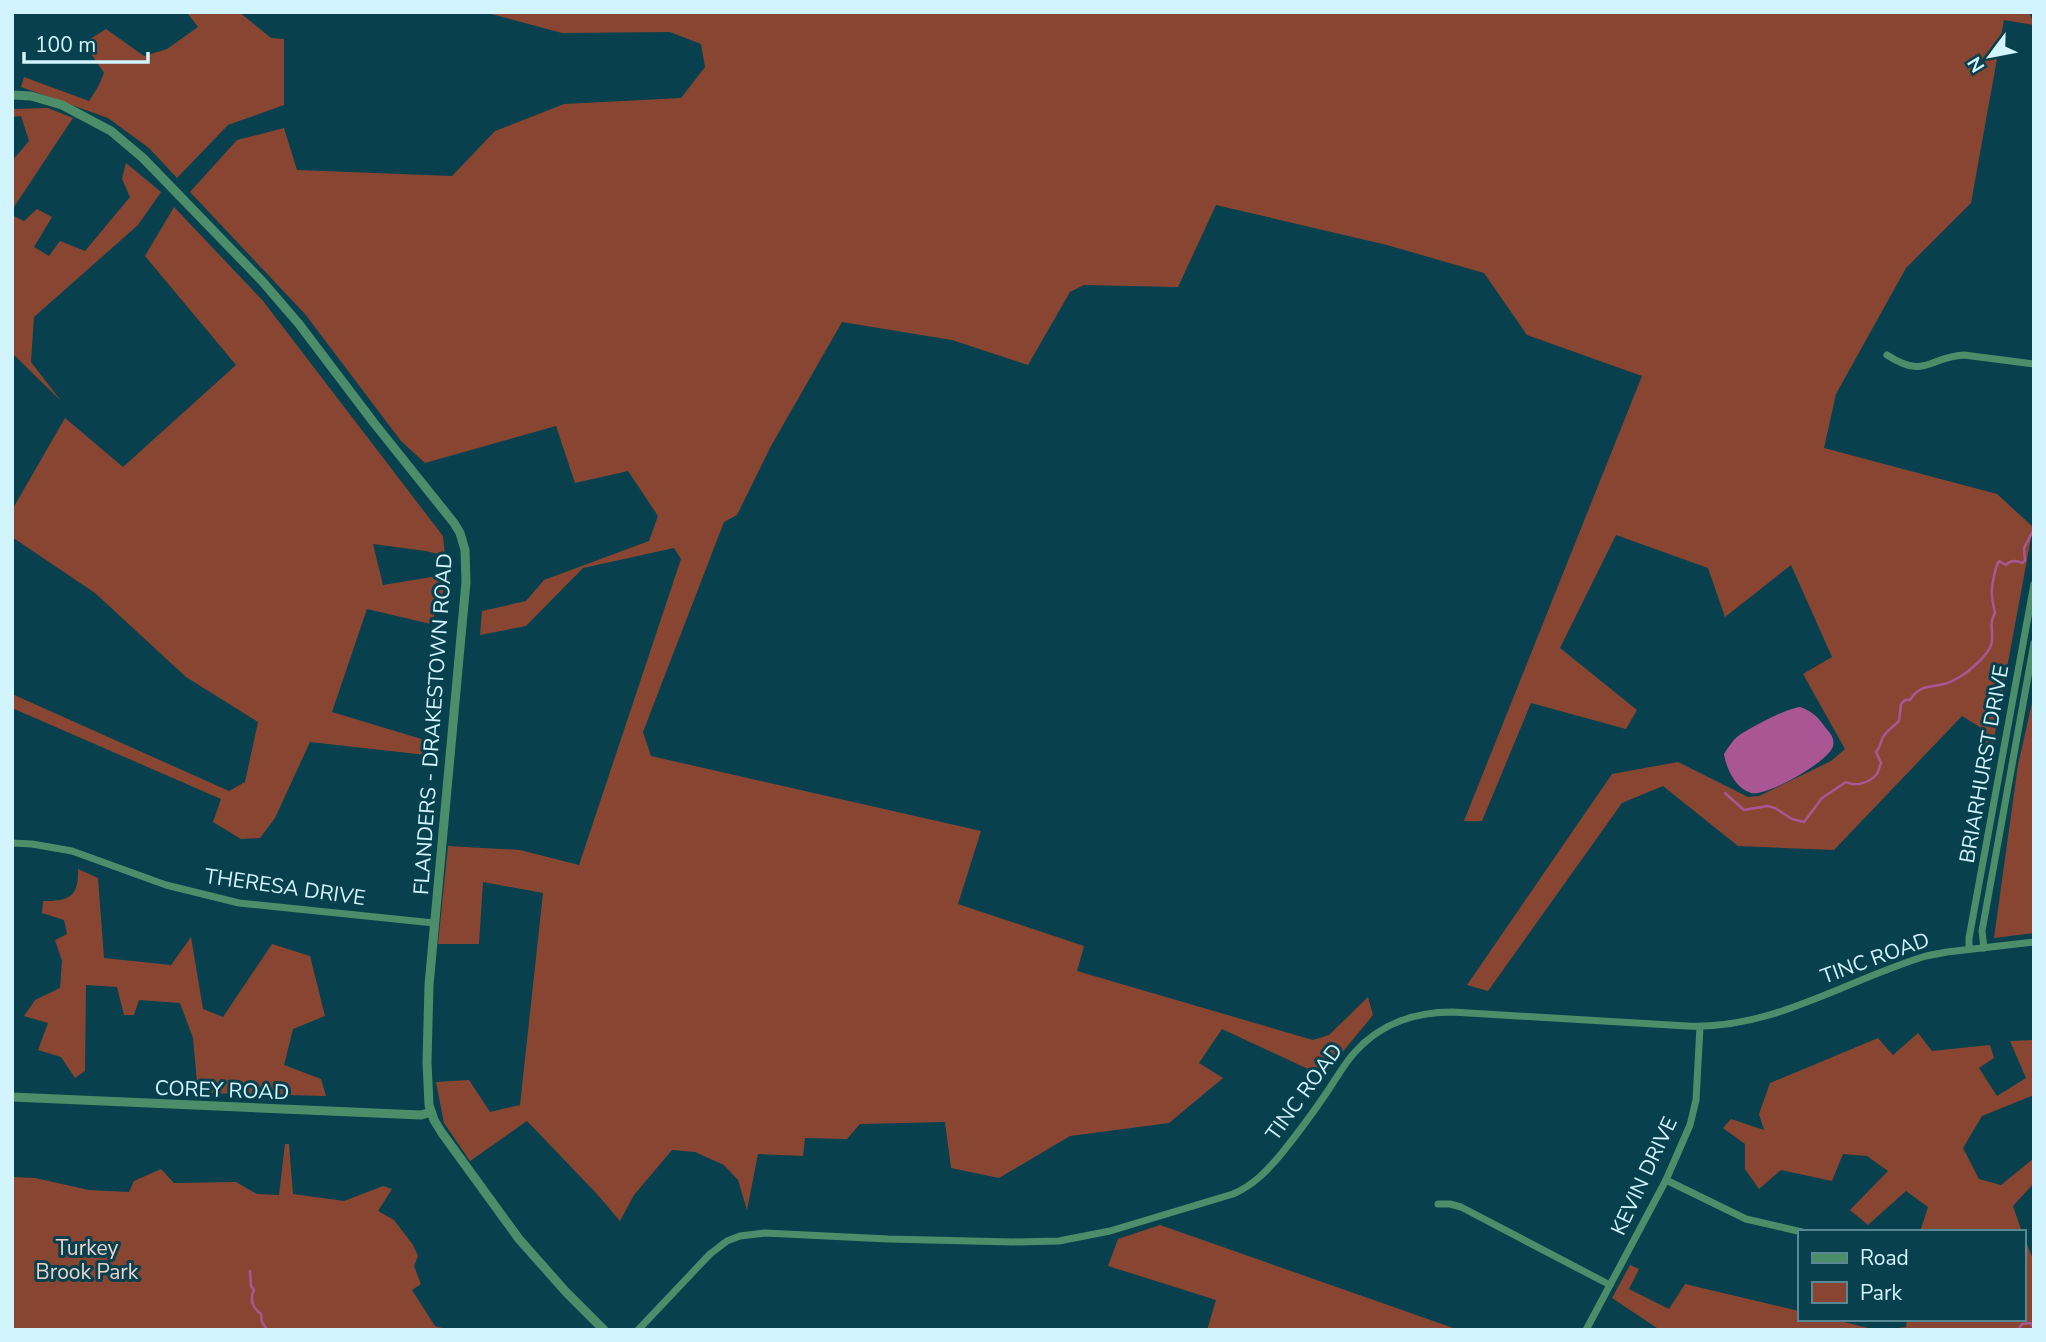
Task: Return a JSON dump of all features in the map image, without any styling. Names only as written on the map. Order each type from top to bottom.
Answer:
[{"type":"street","name":"FLANDERS - DRAKESTOWN ROAD","points":[[12,94],[31,96],[74,110],[111,131],[143,158],[283,305],[448,514],[460,533],[466,554],[466,582],[429,985],[427,1078],[431,1112],[442,1133],[519,1239],[558,1284],[604,1330]]},
{"type":"street","points":[[1887,355],[1917,368],[1964,355],[2034,364]]},
{"type":"street","name":"BRIARHURST DRIVE","points":[[1969,949],[2034,584]]},
{"type":"street","name":"BRIARHURST DRIVE","points":[[1984,948],[1982,931],[2034,643]]},
{"type":"street","name":"THERESA DRIVE","points":[[12,844],[32,844],[72,851],[166,885],[239,903],[434,923]]},
{"type":"street","name":"TINC ROAD","points":[[638,1330],[703,1260],[722,1245],[740,1236],[765,1233],[878,1239],[1059,1241],[1110,1231],[1233,1194],[1251,1184],[1270,1167],[1362,1045],[1384,1029],[1412,1016],[1452,1012],[1700,1027],[1735,1024],[1762,1018],[1914,960],[1969,949],[2034,942]]},
{"type":"street","name":"KEVIN DRIVE","points":[[1586,1330],[1666,1180],[1690,1125],[1696,1100],[1700,1027]]},
{"type":"street","name":"COREY ROAD","points":[[12,1097],[421,1115],[431,1112]]},
{"type":"street","points":[[1666,1180],[1746,1219],[1798,1231]]},
{"type":"street","points":[[1438,1204],[1461,1207],[1610,1285]]},
{"type":"green space","points":[[239,12],[271,38],[284,39],[284,105],[228,125],[177,178],[149,148],[108,118],[21,87],[24,77],[89,101],[104,73],[84,43],[106,29],[144,56],[167,49],[198,27],[188,14]]},
{"type":"green space","points":[[484,12],[2029,12],[2034,25],[2004,20],[1971,203],[1906,268],[1836,394],[1824,448],[1997,494],[2033,527],[1990,760],[1983,729],[1962,716],[1834,850],[1738,846],[1663,786],[1622,803],[1488,991],[1467,985],[1612,774],[1678,762],[1748,797],[1759,796],[1831,761],[1845,749],[1803,674],[1832,657],[1791,565],[1725,617],[1708,568],[1616,535],[1560,648],[1637,710],[1626,729],[1531,703],[1482,821],[1464,821],[1642,376],[1527,335],[1484,273],[1387,245],[1216,205],[1178,287],[1084,285],[1070,292],[1028,365],[952,340],[842,322],[771,446],[737,515],[724,522],[643,732],[651,756],[981,831],[958,904],[1084,946],[1077,971],[1313,1040],[1329,1035],[1368,997],[1373,1015],[1323,1076],[1222,1029],[1199,1063],[1223,1078],[1169,1123],[1070,1136],[999,1178],[951,1168],[945,1122],[860,1124],[847,1139],[805,1138],[803,1156],[758,1154],[747,1210],[738,1180],[724,1165],[695,1152],[672,1150],[634,1195],[620,1221],[527,1121],[470,1161],[444,1123],[436,1082],[469,1080],[490,1112],[520,1105],[543,893],[483,882],[479,944],[438,944],[448,846],[520,850],[579,865],[681,559],[674,548],[583,568],[526,626],[480,635],[482,611],[526,601],[544,580],[649,541],[658,516],[628,471],[575,483],[556,426],[425,463],[401,441],[305,314],[190,192],[237,140],[284,128],[297,170],[452,176],[495,131],[564,104],[681,98],[705,67],[701,44],[670,32],[562,33]]},
{"type":"green space","points":[[48,108],[73,118],[12,210],[12,161],[29,141],[21,116],[12,117],[12,109]]},
{"type":"green space","points":[[126,163],[161,192],[138,225],[34,317],[31,362],[61,401],[12,353],[12,215],[24,221],[37,209],[52,217],[34,247],[49,256],[60,241],[85,251],[130,197],[122,179]]},
{"type":"green space","points":[[174,207],[263,301],[443,536],[445,556],[373,544],[383,585],[450,574],[431,624],[367,609],[332,712],[428,741],[426,755],[310,742],[275,818],[260,838],[241,839],[213,822],[221,799],[12,708],[12,694],[229,791],[245,782],[258,722],[186,677],[95,593],[12,537],[12,510],[65,418],[123,467],[236,365],[145,256]]},
{"type":"green space","points":[[2034,694],[2034,933],[1994,938],[2018,765]]},
{"type":"green space","points":[[78,869],[98,878],[104,958],[171,965],[191,937],[203,1009],[223,1017],[272,944],[310,956],[325,1016],[293,1029],[284,1065],[321,1079],[326,1096],[198,1093],[193,1038],[180,1003],[139,1000],[134,1015],[124,1015],[117,987],[86,985],[85,1071],[75,1078],[61,1057],[38,1050],[48,1023],[24,1016],[35,1000],[60,988],[62,961],[55,940],[67,934],[64,920],[42,913],[43,901],[71,896],[77,886]]},
{"type":"green space","points":[[1918,1033],[1932,1051],[1990,1045],[1994,1058],[1979,1068],[1997,1096],[2026,1078],[2010,1041],[2034,1040],[2034,1095],[1982,1116],[1963,1148],[1979,1179],[2001,1185],[2034,1158],[2034,1183],[2013,1206],[2021,1230],[1921,1230],[1928,1207],[1906,1191],[1868,1225],[1850,1210],[1888,1171],[1867,1156],[1843,1154],[1832,1181],[1781,1170],[1759,1189],[1745,1169],[1745,1144],[1723,1128],[1731,1119],[1764,1130],[1759,1114],[1770,1083],[1878,1038],[1893,1055]]},
{"type":"green space","name":"Turkey Brook Park","points":[[285,1144],[289,1144],[293,1194],[344,1201],[383,1186],[392,1189],[378,1211],[394,1220],[413,1245],[418,1256],[414,1266],[421,1284],[412,1290],[435,1326],[449,1330],[12,1330],[12,1177],[35,1178],[89,1190],[129,1192],[134,1181],[161,1169],[174,1183],[236,1182],[257,1194],[279,1195]]},
{"type":"green space","points":[[1160,1225],[1459,1330],[1207,1330],[1216,1300],[1108,1266],[1118,1239]]},
{"type":"green space","points":[[2025,1239],[2034,1262],[2034,1330],[1882,1330],[1906,1327],[1907,1321],[2025,1321]]},
{"type":"green space","points":[[1630,1265],[1639,1269],[1629,1289],[1669,1309],[1685,1284],[1798,1311],[1798,1321],[1840,1321],[1876,1330],[1660,1330],[1612,1298]]},
{"type":"shaded area","points":[[1800,707],[1820,720],[1833,738],[1829,753],[1809,769],[1770,790],[1751,793],[1740,787],[1729,771],[1724,754],[1732,742],[1751,728]]},
{"type":"waterway","points":[[1725,793],[1744,810],[1767,806],[1804,822],[1822,798],[1846,782],[1858,784],[1873,778],[1881,763],[1876,752],[1882,739],[1899,721],[1901,704],[1910,700],[1921,689],[1948,683],[1960,677],[1988,651],[1995,613],[1992,588],[1999,561],[2006,565],[2012,561],[2025,561],[2024,548],[2034,529]]},
{"type":"waterway","points":[[250,1271],[251,1286],[254,1290],[253,1304],[261,1314],[267,1330]]},
{"type":"waterway","points":[[2018,1330],[2022,1324],[2030,1323],[2034,1327]]}]
